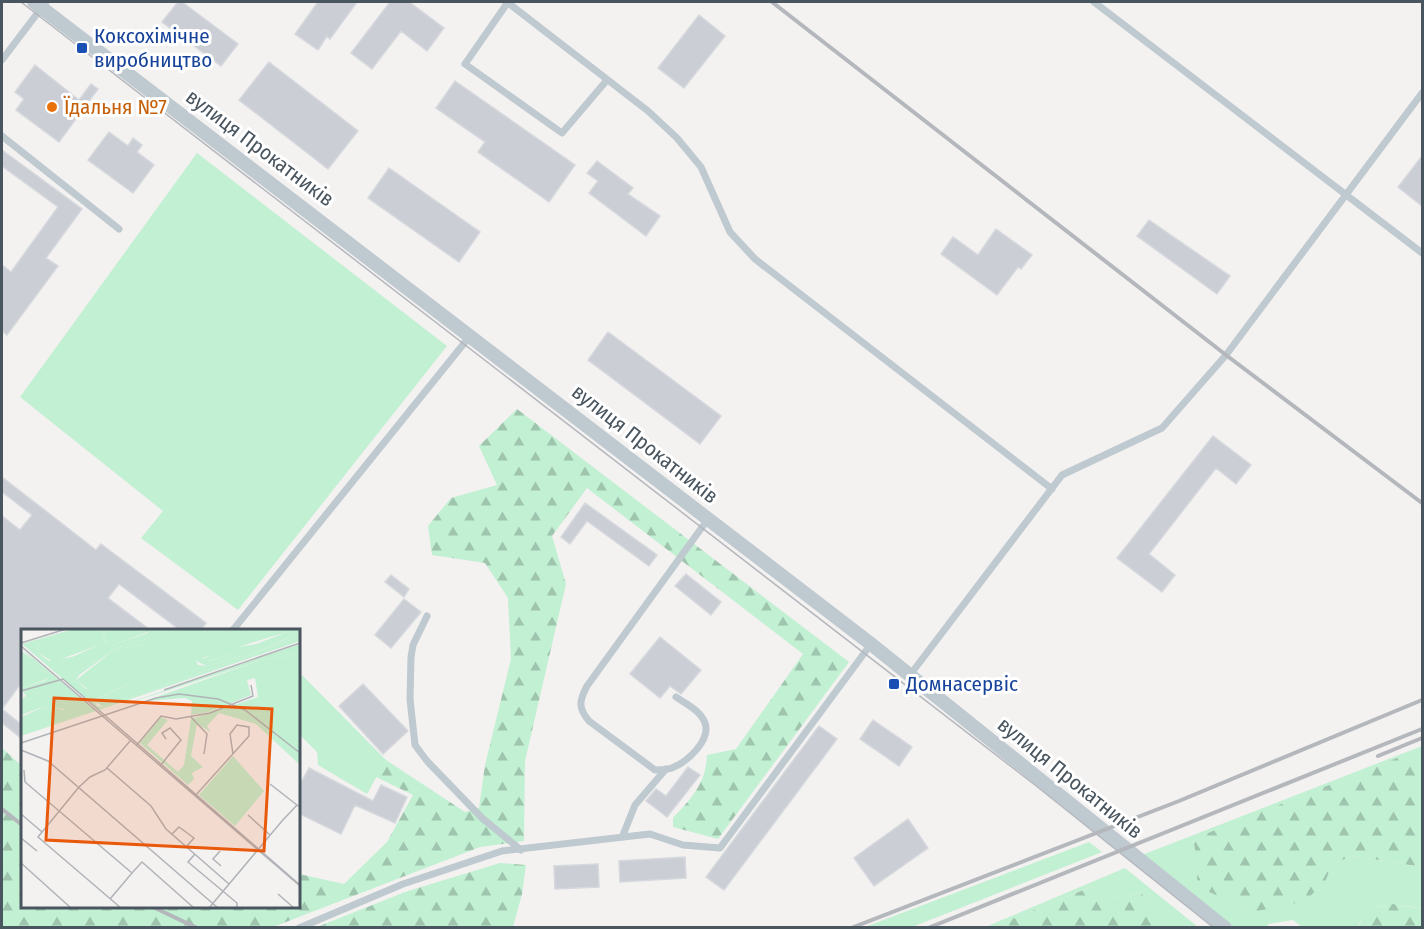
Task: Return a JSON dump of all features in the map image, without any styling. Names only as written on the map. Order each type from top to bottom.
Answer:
[{"type":"street","name":"вулиця Прокатників","points":[[40,3],[871,644],[1225,927]]},
{"type":"lane","points":[[607,80],[562,133],[465,64],[508,2],[648,111],[677,138],[701,167],[730,232],[754,260],[1052,489]]},
{"type":"lane","points":[[1094,2],[1422,254]]},
{"type":"lane","points":[[2,60],[40,3]]},
{"type":"lane","points":[[910,675],[1062,475],[1162,428],[1226,355],[1422,93]]},
{"type":"lane","points":[[2,136],[119,229]]},
{"type":"lane","points":[[236,628],[470,336]]},
{"type":"lane","points":[[676,697],[699,712],[706,724],[699,746],[687,759],[666,769],[655,770],[589,721],[581,712],[579,700],[708,519]]},
{"type":"lane","points":[[428,616],[413,645],[411,657],[410,699],[415,745],[427,761],[482,818],[521,850]]},
{"type":"lane","points":[[299,927],[403,884],[487,854],[623,835],[650,834],[683,845],[720,848],[871,644]]},
{"type":"lane","points":[[623,835],[635,805],[666,769]]},
{"type":"green space","points":[[197,153],[447,346],[238,610],[141,538],[163,511],[20,397]]},
{"type":"green space","points":[[517,409],[849,662],[718,839],[673,827],[673,818],[697,790],[704,774],[707,755],[736,749],[803,654],[587,488],[552,536],[566,584],[525,761],[524,841],[480,847],[273,927],[2,927],[2,748],[21,765],[21,908],[300,908],[300,874],[344,884],[387,842],[413,795],[376,777],[386,760],[465,812],[479,808],[485,765],[511,659],[508,598],[485,563],[432,555],[428,526],[451,498],[497,485],[479,446]]},
{"type":"green space","points":[[300,673],[386,760],[367,794],[318,765],[317,752],[300,735]]},
{"type":"green space","points":[[1422,746],[1422,748],[1193,840],[1207,891],[1253,912],[1325,882],[1333,863],[1354,856],[1422,867],[1422,909],[1404,905],[1376,908],[1362,918],[1358,927],[1302,927],[1293,920],[1268,924],[1267,927],[1234,927],[1142,855]]},
{"type":"green space","points":[[1422,748],[1422,867],[1354,856],[1333,863],[1325,882],[1305,901],[1253,912],[1207,891],[1197,879],[1198,864],[1193,839]]},
{"type":"green space","points":[[1089,842],[1102,852],[912,927],[865,927]]},
{"type":"green space","points":[[500,863],[526,865],[522,894],[513,927],[317,927],[405,892]]},
{"type":"green space","points":[[1125,868],[1198,927],[1162,927],[1164,919],[1141,893],[1100,901],[1091,887],[993,927],[983,928]]},
{"type":"green space","points":[[1091,887],[1097,891],[1100,901],[1141,893],[1164,919],[1163,927],[992,927]]},
{"type":"green space","points":[[1393,904],[1422,909],[1422,927],[1358,927],[1366,910]]},
{"type":"building","points":[[178,2],[182,2],[238,44],[221,66],[162,22]]},
{"type":"building","points":[[318,2],[357,2],[330,39],[327,36],[318,50],[295,34]]},
{"type":"building","points":[[390,2],[409,2],[444,28],[427,51],[401,31],[372,69],[351,53]]},
{"type":"building","points":[[699,15],[725,36],[684,88],[658,68]]},
{"type":"building","points":[[269,62],[358,131],[328,169],[239,100]]},
{"type":"building","name":"Їдальня №7","points":[[35,65],[79,100],[91,84],[98,89],[59,142],[16,110],[24,99],[15,92]]},
{"type":"building","points":[[455,81],[575,165],[549,202],[478,152],[485,142],[436,108]]},
{"type":"building","points":[[109,132],[128,146],[133,138],[142,145],[137,152],[154,165],[133,193],[88,160]]},
{"type":"building","points":[[2,150],[82,209],[46,258],[58,266],[7,335],[2,331],[2,265],[11,272],[58,207],[2,166]]},
{"type":"building","points":[[1422,156],[1422,206],[1398,187]]},
{"type":"building","points":[[597,161],[633,188],[628,194],[660,216],[646,236],[589,193],[598,181],[587,173]]},
{"type":"building","points":[[389,168],[480,232],[459,262],[368,198]]},
{"type":"building","points":[[1149,220],[1230,276],[1217,294],[1137,236]]},
{"type":"building","points":[[996,229],[1032,255],[1021,269],[1018,267],[997,295],[941,254],[953,237],[978,255]]},
{"type":"building","points":[[608,332],[721,416],[700,444],[588,360]]},
{"type":"building","points":[[1213,436],[1251,465],[1236,484],[1216,468],[1149,554],[1175,575],[1162,592],[1117,558]]},
{"type":"building","points":[[2,477],[96,550],[101,544],[206,623],[202,629],[179,629],[119,584],[108,598],[149,629],[21,629],[21,683],[2,709],[2,516],[20,530],[32,515],[2,492]]},
{"type":"building","points":[[585,503],[657,555],[649,566],[587,521],[570,544],[561,537]]},
{"type":"building","points":[[686,574],[721,602],[711,615],[675,586]]},
{"type":"building","points":[[391,575],[409,589],[404,597],[385,582]]},
{"type":"building","points":[[404,599],[421,612],[391,648],[375,635]]},
{"type":"building","points":[[660,637],[701,670],[681,694],[670,686],[660,698],[630,674]]},
{"type":"building","points":[[363,684],[408,731],[383,754],[339,706]]},
{"type":"building","points":[[2,709],[21,724],[21,738],[2,723]]},
{"type":"building","points":[[873,720],[912,747],[899,766],[860,739]]},
{"type":"building","points":[[819,726],[837,739],[724,890],[706,877]]},
{"type":"building","points":[[688,767],[700,775],[667,817],[646,801],[656,789],[666,796]]},
{"type":"building","points":[[309,768],[373,801],[381,785],[407,797],[395,823],[355,805],[341,834],[300,814],[300,784]]},
{"type":"building","points":[[908,819],[928,848],[874,886],[854,858]]},
{"type":"building","points":[[685,857],[686,878],[620,882],[619,861]]},
{"type":"building","points":[[598,864],[599,887],[555,889],[554,866]]},
{"type":"tram line","points":[[21,2],[1035,785],[1214,928]]},
{"type":"railway","points":[[772,2],[1226,355],[1422,503]]},
{"type":"railway","points":[[851,928],[1179,801],[1422,700]]},
{"type":"railway","points":[[928,928],[1422,729]]},
{"type":"railway","points":[[1378,756],[1422,738]]},
{"type":"railway","points":[[2,809],[21,824]]},
{"type":"railway","points":[[155,908],[197,928]]},
{"type":"place","name":"Коксохімічне виробництво","points":[[82,48]]},
{"type":"place","name":"Їдальня №7","points":[[52,107]]},
{"type":"place","name":"Домнасервіс","points":[[894,684]]}]
